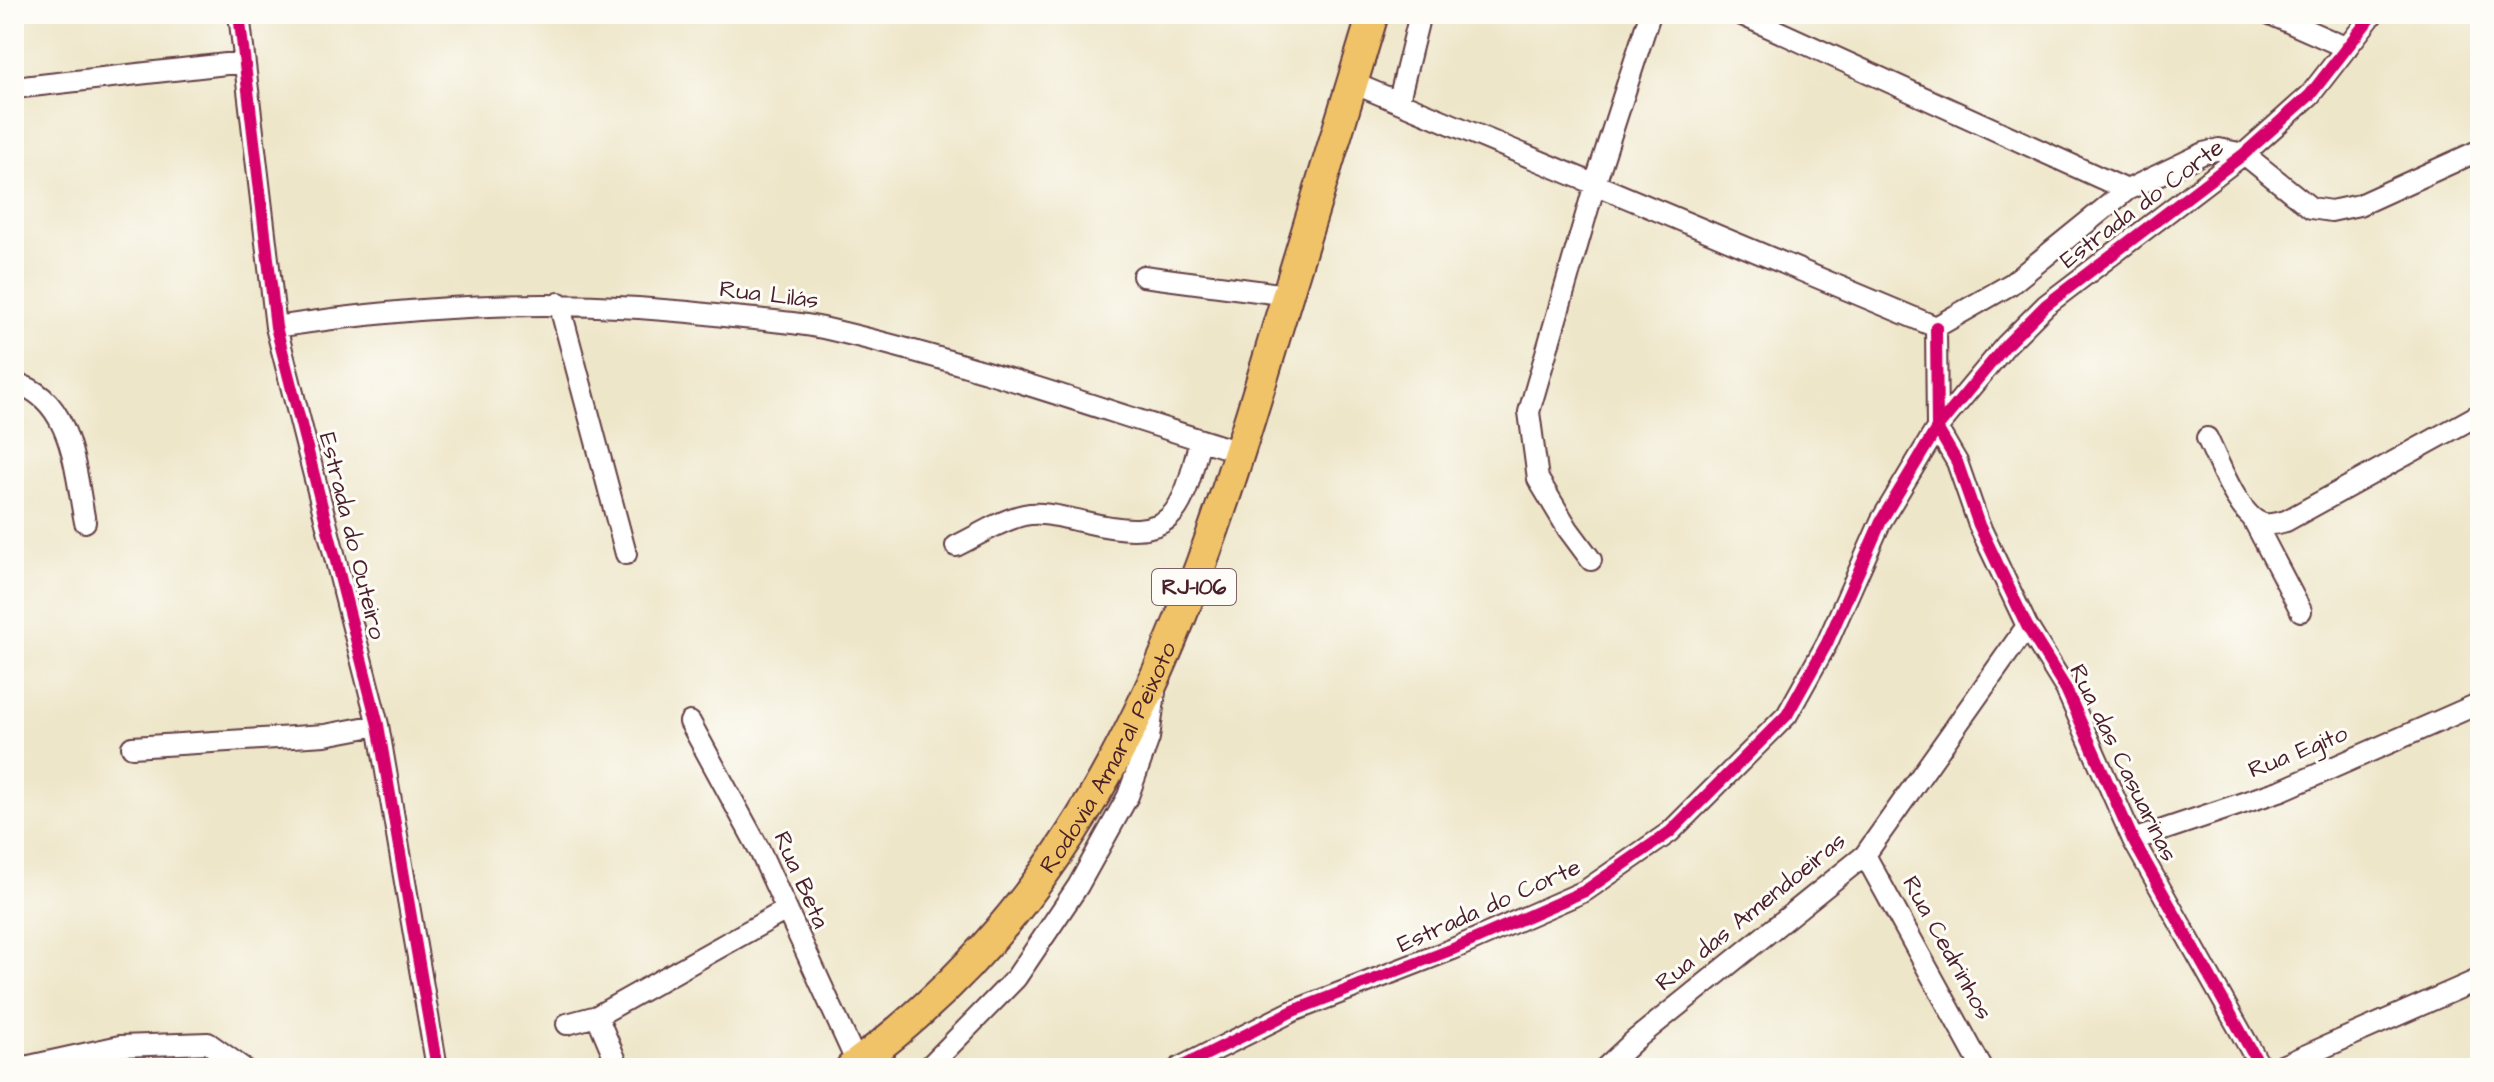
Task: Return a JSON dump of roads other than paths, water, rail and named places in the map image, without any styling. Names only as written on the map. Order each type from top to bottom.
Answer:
[{"type":"highway","name":"Rodovia Amaral Peixoto","points":[[854,1066],[956,976],[1051,866],[1119,756],[1157,679],[1199,573],[1240,452],[1373,14]]},
{"type":"street","name":"Estrada do Outeiro","points":[[239,14],[276,327],[378,725],[437,1068]]},
{"type":"street","points":[[1399,100],[1420,14]]},
{"type":"street","points":[[1591,560],[1538,479],[1529,412],[1595,184],[1650,14]]},
{"type":"street","points":[[1740,14],[2127,190]]},
{"type":"street","points":[[2270,14],[2347,48]]},
{"type":"street","name":"Estrada do Corte","points":[[1179,1068],[1293,1011],[1453,949],[1585,891],[1670,832],[1787,715],[1827,643],[1881,521],[1937,428],[2006,345],[2046,305],[2244,154],[2310,95],[2373,14]]},
{"type":"street","points":[[14,88],[244,62]]},
{"type":"street","points":[[1353,83],[1936,327]]},
{"type":"street","points":[[1936,327],[2011,284],[2127,190],[2204,153],[2219,149],[2244,154],[2311,208],[2331,211],[2359,205],[2480,150]]},
{"type":"street","points":[[1143,276],[1287,295]]},
{"type":"street","points":[[559,303],[626,554]]},
{"type":"street","name":"Rua Lilás","points":[[276,327],[386,310],[559,303],[649,306],[821,328],[1038,388],[1240,452]]},
{"type":"street","points":[[1936,327],[1937,428]]},
{"type":"street","points":[[14,383],[40,392],[61,421],[85,522]]},
{"type":"street","points":[[2253,519],[2270,525],[2286,521],[2480,414]]},
{"type":"street","name":"Rua das Casuarinas","points":[[1937,428],[1957,462],[1979,525],[2027,626],[2066,689],[2133,840],[2261,1068]]},
{"type":"street","points":[[2207,438],[2301,611]]},
{"type":"street","points":[[956,546],[1024,515],[1049,514],[1127,527],[1159,525],[1173,517],[1181,505],[1200,440]]},
{"type":"street","name":"Rua das Amendoeiras","points":[[1605,1068],[1635,1040],[1865,855],[2027,626]]},
{"type":"street","points":[[928,1068],[1016,978],[1105,841],[1128,796],[1149,738],[1157,679]]},
{"type":"street","name":"Rua Egito","points":[[2133,840],[2282,790],[2480,703]]},
{"type":"street","name":"Rua Beta","points":[[690,722],[726,784],[786,910],[854,1066]]},
{"type":"street","points":[[132,747],[325,735],[378,725]]},
{"type":"street","name":"Rua Cedrinhos","points":[[1865,855],[1982,1068]]},
{"type":"street","points":[[567,1024],[597,1016],[786,910]]},
{"type":"street","points":[[2277,1068],[2480,979]]},
{"type":"street","points":[[597,1016],[619,1068]]},
{"type":"street","points":[[20,1068],[120,1046],[208,1043],[243,1068]]}]
